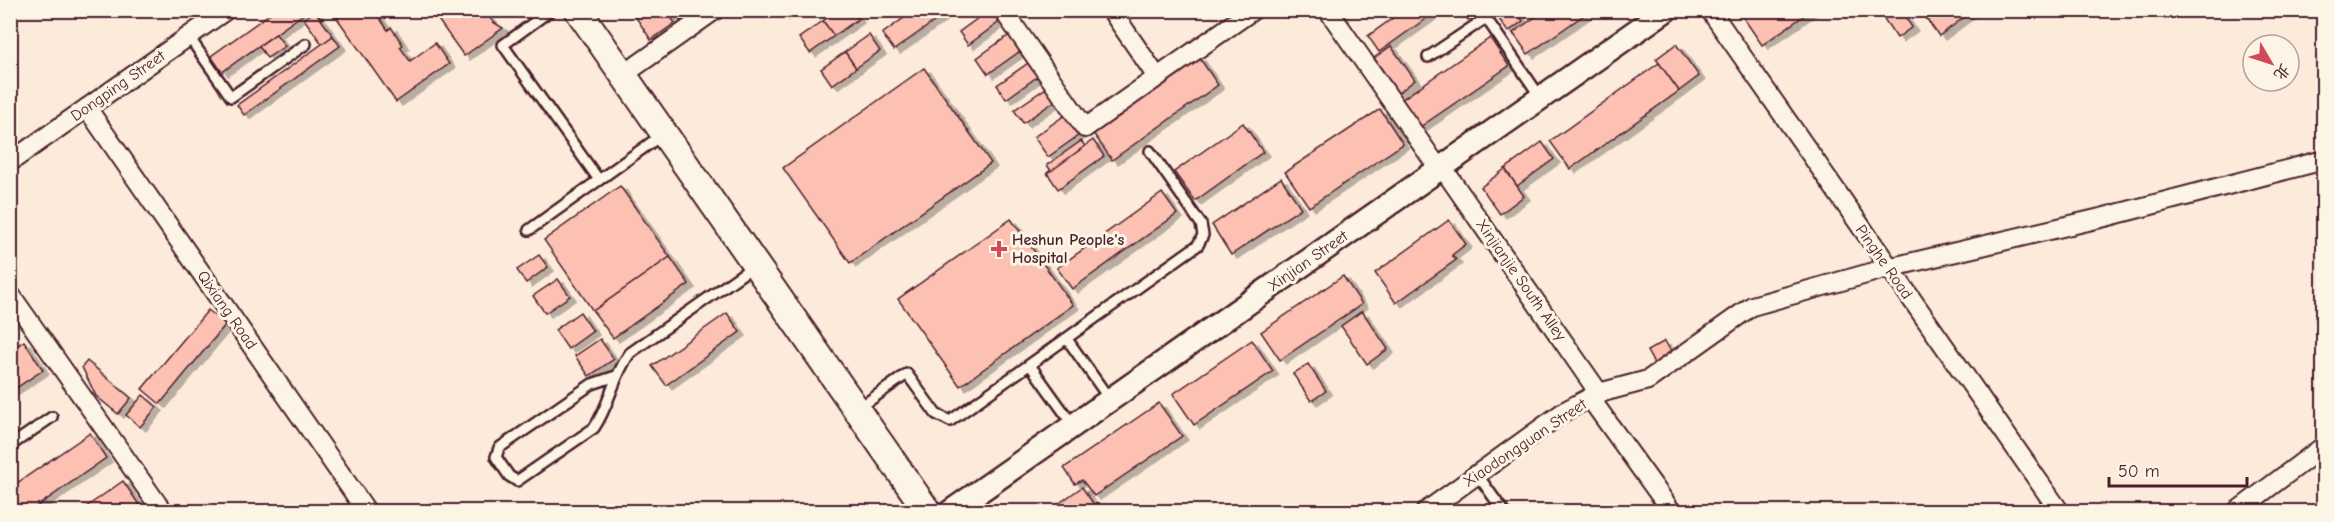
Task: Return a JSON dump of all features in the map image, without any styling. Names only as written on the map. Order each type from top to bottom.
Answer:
[{"type":"main road","points":[[560,10],[652,142],[857,410],[928,512]]},
{"type":"main road","points":[[578,10],[909,512]]},
{"type":"street","name":"Dongping Street","points":[[10,162],[226,10]]},
{"type":"street","points":[[623,75],[715,10]]},
{"type":"street","points":[[1002,10],[1085,128],[1253,10]]},
{"type":"street","points":[[1111,10],[1157,77]]},
{"type":"street","name":"Xinjianjie South Alley","points":[[1328,10],[1441,168],[1672,512]]},
{"type":"street","name":"Xinjian Street","points":[[950,512],[1666,10]]},
{"type":"street","name":"Pinghe Road","points":[[1710,10],[2060,512]]},
{"type":"street","name":"Qixiang Road","points":[[87,108],[367,512]]},
{"type":"street","name":"Xiaodongguan Street","points":[[1425,512],[1565,411],[1595,395],[1648,380],[1752,306],[1888,268],[2105,217],[2324,160]]},
{"type":"street","points":[[10,294],[163,512]]},
{"type":"street","points":[[2236,512],[2324,446]]},
{"type":"lane","points":[[551,10],[503,45],[599,180]]},
{"type":"lane","points":[[1428,57],[1486,18],[1541,98]]},
{"type":"lane","points":[[189,37],[231,97],[306,44]]},
{"type":"lane","points":[[529,230],[652,142]]},
{"type":"lane","points":[[857,410],[907,374],[936,414],[943,420],[950,421],[1198,245],[1203,235],[1201,224],[1150,151]]},
{"type":"lane","points":[[616,376],[592,384],[499,448],[496,457],[509,476],[517,481],[594,428],[601,418],[616,376],[630,353],[749,269]]},
{"type":"lane","points":[[1067,339],[1110,400]]},
{"type":"lane","points":[[1030,364],[1073,425]]},
{"type":"lane","points":[[10,446],[52,417]]},
{"type":"lane","points":[[1477,474],[1504,512]]},
{"type":"building","points":[[275,10],[309,10],[222,72],[211,56]]},
{"type":"building","points":[[332,10],[348,10],[337,18]]},
{"type":"building","points":[[348,10],[374,10],[388,30],[391,27],[403,45],[400,47],[410,61],[435,43],[449,64],[396,102],[337,18]]},
{"type":"building","points":[[431,10],[484,10],[493,22],[503,28],[464,56]]},
{"type":"building","points":[[631,10],[666,10],[675,23],[651,40]]},
{"type":"building","points":[[673,10],[695,10],[680,21]]},
{"type":"building","points":[[779,10],[791,10],[783,16]]},
{"type":"building","points":[[838,10],[852,10],[858,19],[834,36],[823,21]]},
{"type":"building","points":[[915,10],[939,10],[942,16],[894,50],[882,34]]},
{"type":"building","points":[[989,10],[995,10],[1002,20],[968,45],[959,32]]},
{"type":"building","points":[[1404,10],[1438,10],[1379,52],[1368,36]]},
{"type":"building","points":[[1461,10],[1482,10],[1468,20]]},
{"type":"building","points":[[1493,10],[1515,10],[1523,21],[1508,32]]},
{"type":"building","points":[[1545,10],[1591,10],[1528,54],[1513,33]]},
{"type":"building","points":[[1738,10],[1812,10],[1762,45]]},
{"type":"building","points":[[1878,10],[1900,10],[1912,27],[1897,38]]},
{"type":"building","points":[[1935,10],[1974,10],[1939,36],[1925,17]]},
{"type":"building","points":[[315,11],[333,36],[322,44],[304,19]]},
{"type":"building","points":[[823,21],[834,36],[810,53],[799,38]]},
{"type":"building","points":[[1012,33],[1023,49],[988,74],[977,58]]},
{"type":"building","points":[[276,34],[285,46],[267,58],[259,46]]},
{"type":"building","points":[[869,35],[880,51],[856,68],[845,52]]},
{"type":"building","points":[[333,36],[340,46],[244,115],[237,105]]},
{"type":"building","points":[[1490,38],[1509,66],[1420,127],[1401,100]]},
{"type":"building","points":[[1676,44],[1699,76],[1679,91],[1656,59]]},
{"type":"building","points":[[1391,46],[1415,80],[1398,93],[1374,58]]},
{"type":"building","points":[[845,52],[856,68],[832,85],[821,69]]},
{"type":"building","points":[[1199,57],[1218,85],[1112,160],[1093,133]]},
{"type":"building","points":[[1031,61],[1041,74],[1006,99],[997,85]]},
{"type":"building","points":[[1659,63],[1679,91],[1570,169],[1550,141]]},
{"type":"building","points":[[924,68],[991,163],[850,263],[783,168]]},
{"type":"building","points":[[1049,86],[1058,99],[1023,123],[1014,110]]},
{"type":"building","points":[[1380,109],[1403,144],[1309,207],[1285,172]]},
{"type":"building","points":[[1068,113],[1082,133],[1048,157],[1034,137]]},
{"type":"building","points":[[1243,123],[1263,152],[1195,201],[1174,172]]},
{"type":"building","points":[[1093,140],[1104,156],[1058,189],[1047,173]]},
{"type":"building","points":[[1081,141],[1085,146],[1051,171],[1047,165]]},
{"type":"building","points":[[1542,142],[1554,159],[1517,186],[1505,169]]},
{"type":"building","points":[[1505,169],[1524,196],[1500,214],[1481,187]]},
{"type":"building","points":[[1281,178],[1301,208],[1231,255],[1212,225]]},
{"type":"building","points":[[620,186],[670,257],[593,311],[544,240]]},
{"type":"building","points":[[1162,193],[1177,214],[1072,289],[1057,268]]},
{"type":"building","points":[[1011,219],[1073,305],[960,386],[898,299]]},
{"type":"building","points":[[1449,220],[1466,244],[1452,255],[1456,260],[1396,303],[1375,273]]},
{"type":"building","points":[[539,255],[548,267],[526,283],[517,270]]},
{"type":"building","points":[[670,257],[689,284],[613,338],[593,311]]},
{"type":"building","points":[[1343,276],[1362,304],[1280,360],[1261,332]]},
{"type":"building","points":[[558,279],[570,296],[545,313],[533,296]]},
{"type":"building","points":[[208,310],[226,324],[160,404],[142,389]]},
{"type":"building","points":[[1362,311],[1388,349],[1367,364],[1341,326]]},
{"type":"building","points":[[580,312],[593,331],[568,349],[555,330]]},
{"type":"building","points":[[727,313],[740,332],[666,385],[652,366]]},
{"type":"building","points":[[600,339],[614,359],[589,376],[575,356]]},
{"type":"building","points":[[1252,340],[1273,371],[1194,425],[1173,394]]},
{"type":"building","points":[[24,341],[43,370],[10,392],[10,350]]},
{"type":"building","points":[[1665,341],[1675,359],[1657,369],[1647,351]]},
{"type":"building","points":[[87,361],[131,398],[118,414],[96,396],[82,367]]},
{"type":"building","points":[[1308,364],[1326,391],[1311,401],[1293,374]]},
{"type":"building","points":[[143,395],[157,407],[140,427],[126,415]]},
{"type":"building","points":[[1159,403],[1182,436],[1094,496],[1082,480],[1075,484],[1064,468]]},
{"type":"building","points":[[90,433],[106,458],[29,512],[22,512],[10,494],[10,488]]},
{"type":"building","points":[[123,481],[140,506],[132,512],[79,512]]},
{"type":"building","points":[[1082,487],[1099,512],[1047,512]]},
{"type":"building","points":[[1228,505],[1233,512],[1213,512],[1218,508],[1220,511]]},
{"type":"place","name":"Heshun People's Hospital","points":[[999,249]]}]
